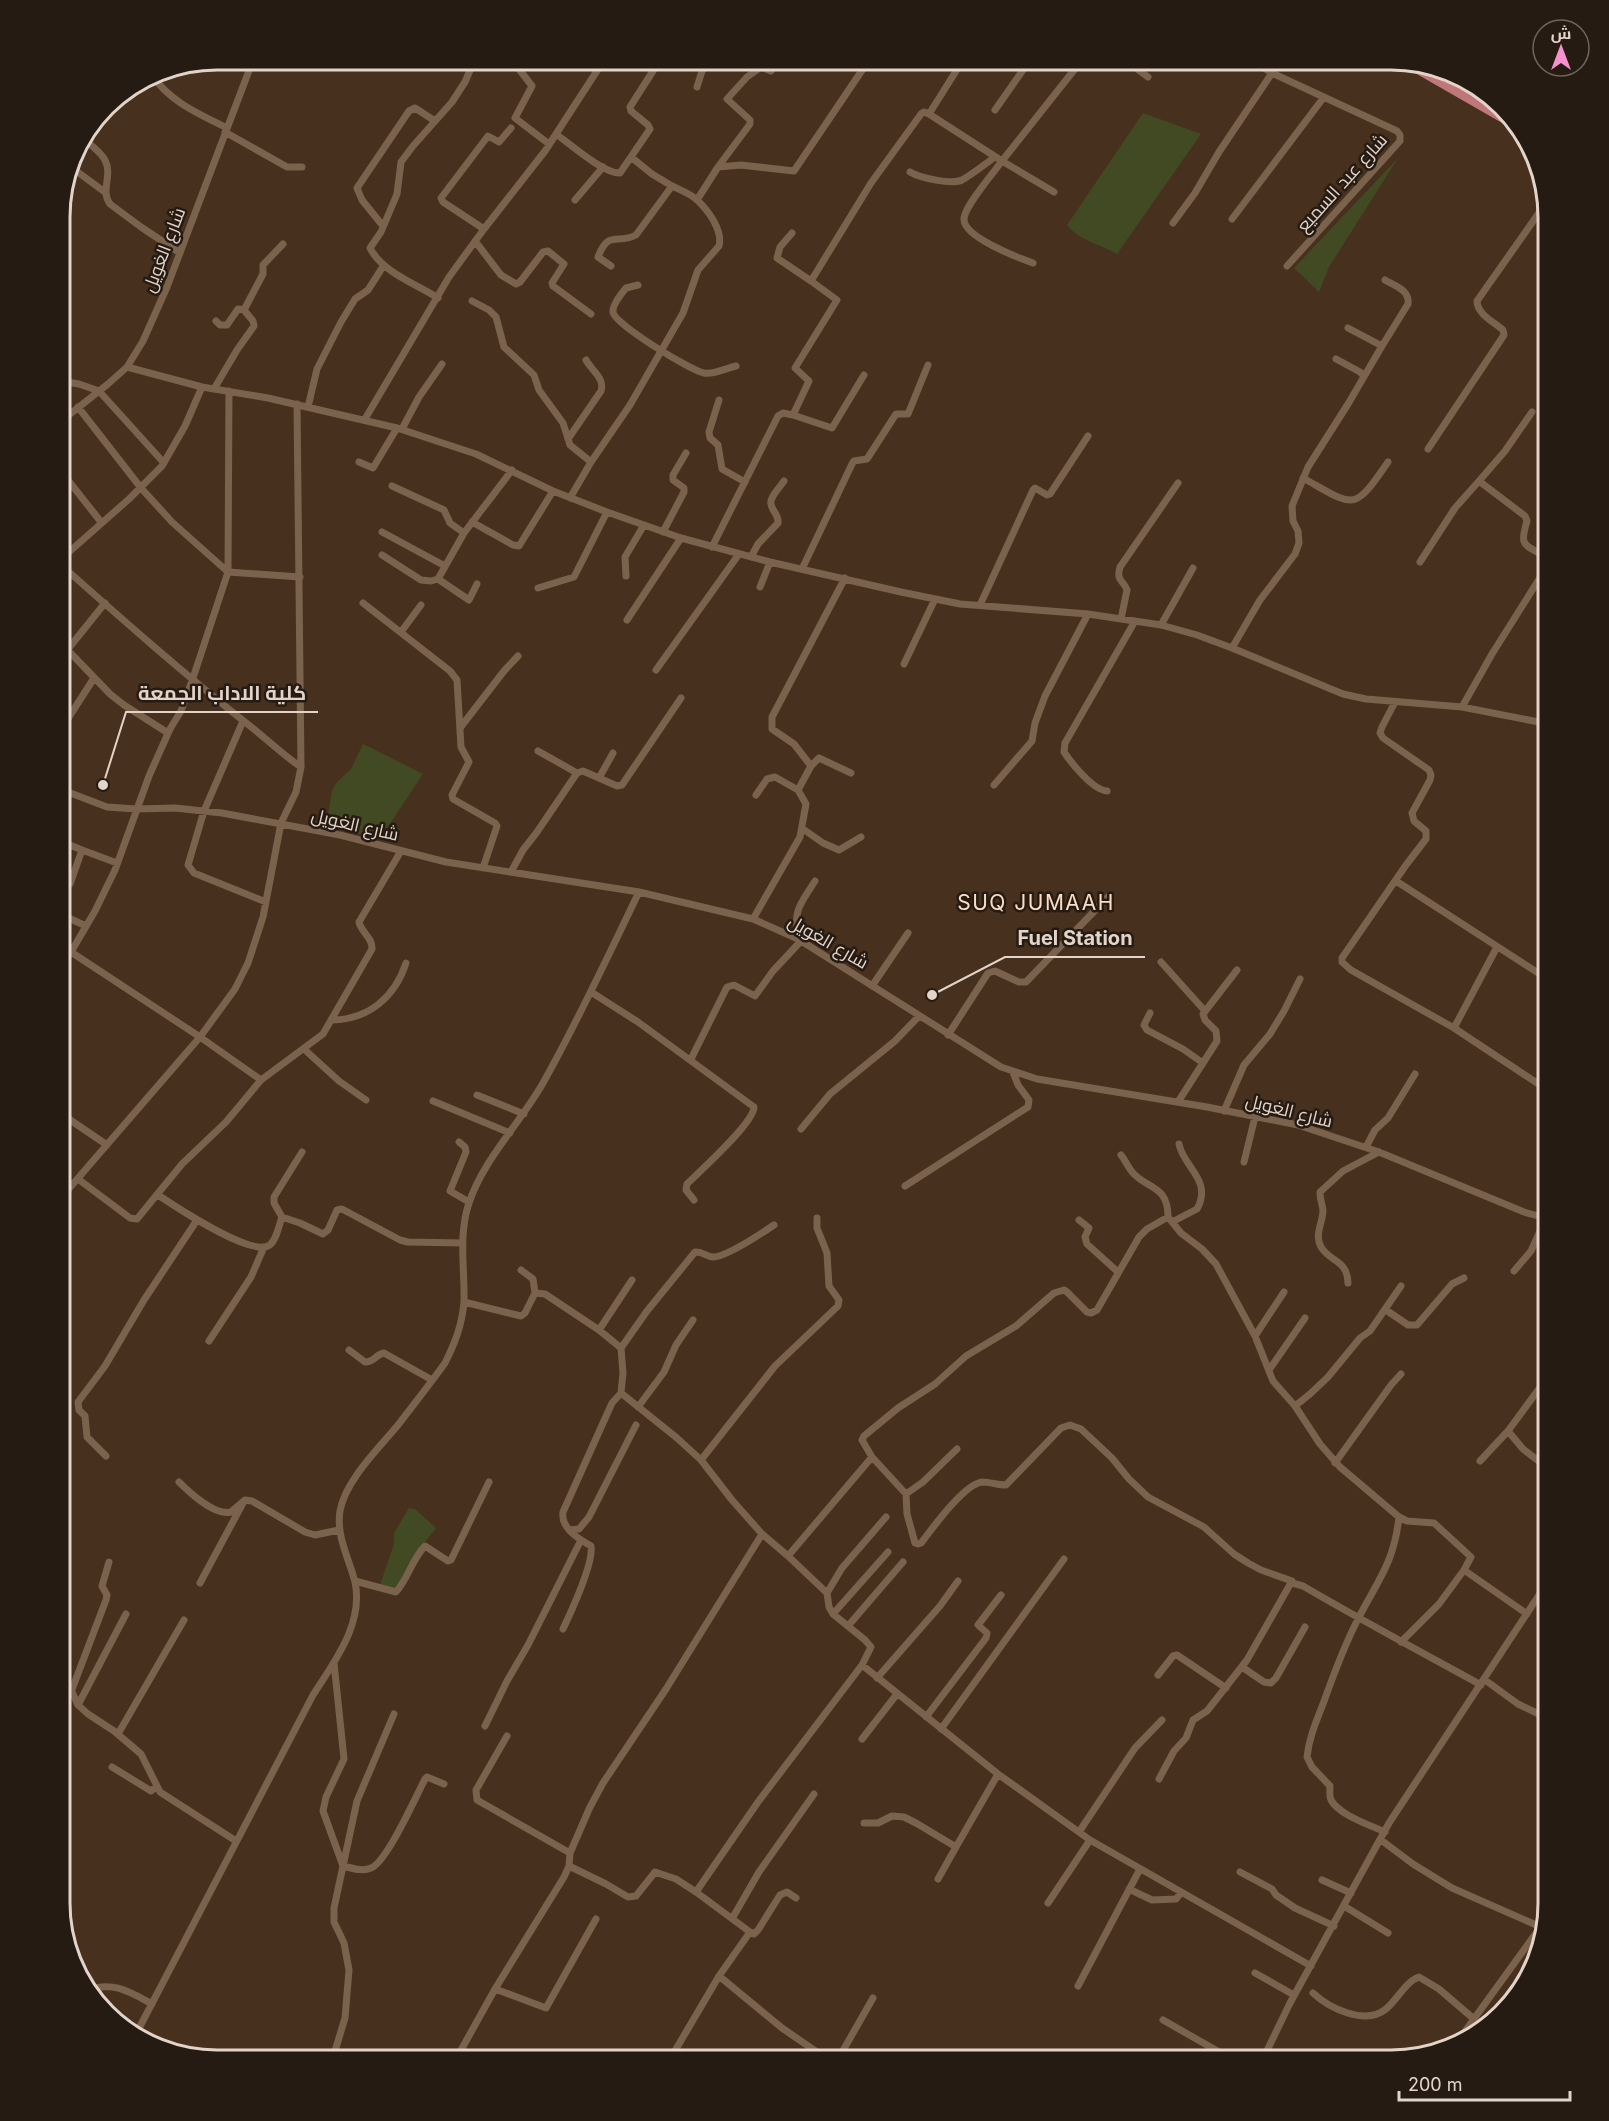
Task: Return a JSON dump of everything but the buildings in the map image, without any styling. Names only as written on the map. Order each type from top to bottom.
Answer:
[{"type":"highway","points":[[1429,75],[1497,114]]},
{"type":"street","name":"شارع الغويل","points":[[71,413],[127,367],[143,341],[180,253],[249,71]]},
{"type":"street","points":[[438,298],[384,265],[370,248],[397,194],[401,162],[452,102],[470,71]]},
{"type":"street","points":[[520,71],[532,86],[515,118],[549,144]]},
{"type":"street","points":[[365,419],[449,277],[549,144],[597,71]]},
{"type":"street","points":[[556,134],[603,167],[616,174],[620,173],[650,129],[648,124],[631,111],[630,107],[653,71]]},
{"type":"street","points":[[697,87],[702,71]]},
{"type":"street","points":[[697,201],[718,167],[751,122],[727,99],[755,71]]},
{"type":"street","points":[[718,167],[741,165],[794,171],[862,71]]},
{"type":"street","points":[[929,114],[956,71]]},
{"type":"street","points":[[995,110],[1022,71]]},
{"type":"street","points":[[1033,263],[995,248],[964,224],[964,216],[998,159],[1073,71]]},
{"type":"street","points":[[1140,71],[1148,77]]},
{"type":"street","name":"شارع عبد السميع","points":[[1269,71],[1397,131],[1401,135],[1401,141],[1287,266]]},
{"type":"street","points":[[1173,223],[1196,192],[1219,152],[1272,73]]},
{"type":"street","points":[[158,83],[177,101],[287,167],[302,167]]},
{"type":"street","points":[[1232,219],[1324,97]]},
{"type":"street","points":[[383,226],[358,194],[357,188],[409,111],[415,108],[435,121]]},
{"type":"street","points":[[811,281],[884,165],[922,113],[929,114],[1054,192]]},
{"type":"street","points":[[484,229],[443,202],[441,198],[488,136],[499,142],[511,128]]},
{"type":"street","points":[[90,145],[101,154],[106,162],[108,179],[106,199],[110,204],[180,253]]},
{"type":"street","points":[[570,498],[591,462],[630,405],[683,313],[698,270],[720,243],[719,233],[712,219],[697,201],[652,174],[631,157]]},
{"type":"street","points":[[910,172],[917,177],[960,181],[998,159]]},
{"type":"street","points":[[575,201],[603,167]]},
{"type":"street","points":[[78,172],[106,193]]},
{"type":"street","points":[[611,266],[598,257],[606,242],[610,239],[636,235],[672,186]]},
{"type":"street","points":[[1428,449],[1504,335],[1503,330],[1480,311],[1477,301],[1538,214]]},
{"type":"street","points":[[792,233],[780,247],[777,258],[837,300],[795,368],[809,381],[793,416]]},
{"type":"street","points":[[475,241],[501,275],[516,284],[543,252],[548,251],[564,264],[552,284],[591,314]]},
{"type":"street","points":[[244,310],[263,274],[263,265],[283,244]]},
{"type":"street","points":[[308,407],[317,369],[341,322],[355,299],[368,290],[384,265]]},
{"type":"street","points":[[1232,648],[1260,600],[1294,554],[1299,543],[1298,531],[1293,521],[1292,506],[1313,457],[1408,304],[1409,298],[1405,291],[1385,280]]},
{"type":"street","points":[[638,285],[626,288],[613,308],[617,321],[661,351],[703,373],[736,366]]},
{"type":"street","points":[[472,301],[489,310],[496,317],[504,347],[534,375],[540,390],[561,420],[570,445],[591,462]]},
{"type":"street","points":[[214,388],[254,326],[253,321],[244,310],[238,309],[226,325],[220,325],[216,321]]},
{"type":"street","points":[[1348,328],[1382,346]]},
{"type":"street","points":[[1336,359],[1364,376]]},
{"type":"street","points":[[568,439],[602,391],[602,380],[592,371],[586,360]]},
{"type":"street","points":[[359,462],[374,468],[442,364]]},
{"type":"street","points":[[802,569],[852,464],[854,461],[867,459],[896,414],[908,414],[928,365]]},
{"type":"street","points":[[127,367],[202,387],[297,404],[400,429],[476,454],[554,491],[607,512],[681,538],[770,562],[935,599],[1088,614],[1161,625],[1232,648],[1343,694],[1395,702],[1462,707],[1538,722]]},
{"type":"street","points":[[712,547],[778,416],[783,412],[832,428],[864,375]]},
{"type":"street","points":[[71,383],[99,391],[164,463]]},
{"type":"street","points":[[71,551],[141,488],[164,463],[185,426],[202,387]]},
{"type":"street","points":[[229,391],[228,572],[181,711],[168,733],[136,809],[117,863],[87,926],[71,952],[261,1080]]},
{"type":"street","points":[[719,400],[709,432],[710,438],[718,445],[719,463],[722,469],[745,482]]},
{"type":"street","points":[[70,1187],[200,1037],[235,988],[248,963],[263,917],[282,824],[296,792],[301,767],[297,404]]},
{"type":"street","points":[[78,407],[141,488],[172,522],[228,572],[300,577]]},
{"type":"street","points":[[1420,562],[1455,508],[1505,451],[1532,412]]},
{"type":"street","points":[[980,605],[1033,490],[1035,488],[1047,495],[1050,494],[1089,436]]},
{"type":"street","points":[[663,532],[684,492],[684,488],[673,480],[673,475],[686,453]]},
{"type":"street","points":[[1303,478],[1340,499],[1349,501],[1360,499],[1368,492],[1388,462]]},
{"type":"street","points":[[382,555],[421,580],[438,579],[464,533],[512,470]]},
{"type":"street","points":[[1479,481],[1526,516],[1527,521],[1522,535],[1524,541],[1538,551]]},
{"type":"street","points":[[751,557],[758,544],[778,523],[778,515],[771,501],[784,482]]},
{"type":"street","points":[[1121,619],[1127,590],[1119,580],[1120,567],[1178,483]]},
{"type":"street","points":[[71,484],[101,522]]},
{"type":"street","points":[[392,486],[443,509],[451,524],[464,533]]},
{"type":"street","points":[[472,522],[513,545],[519,546],[554,491]]},
{"type":"street","points":[[538,588],[573,578],[607,512]]},
{"type":"street","points":[[626,576],[625,557],[644,525]]},
{"type":"street","points":[[382,532],[445,566]]},
{"type":"street","points":[[627,620],[681,538]]},
{"type":"street","points":[[656,670],[739,554]]},
{"type":"street","points":[[760,587],[770,562]]},
{"type":"street","points":[[1161,625],[1193,568]]},
{"type":"street","points":[[71,572],[192,681],[284,756],[301,767]]},
{"type":"street","points":[[811,766],[794,744],[772,729],[772,717],[845,578]]},
{"type":"street","points":[[438,579],[469,600],[477,584]]},
{"type":"street","points":[[1462,707],[1538,581]]},
{"type":"street","points":[[904,664],[935,599]]},
{"type":"street","points":[[71,646],[105,603]]},
{"type":"street","points":[[363,603],[455,675],[461,750],[469,762],[452,795],[453,799],[497,826],[483,868]]},
{"type":"street","points":[[400,632],[421,605]]},
{"type":"street","points":[[994,785],[1032,741],[1035,723],[1045,696],[1088,614]]},
{"type":"street","points":[[1107,791],[1102,791],[1095,786],[1069,759],[1064,752],[1065,743],[1136,621]]},
{"type":"street","points":[[71,652],[93,678],[124,705],[168,733]]},
{"type":"street","points":[[460,728],[518,656]]},
{"type":"street","points":[[71,714],[93,678]]},
{"type":"street","points":[[512,872],[523,850],[577,773],[583,771],[616,786],[622,785],[681,698]]},
{"type":"street","points":[[1395,702],[1380,733],[1383,738],[1429,770],[1430,780],[1412,813],[1414,821],[1426,831],[1426,839],[1342,958],[1342,962],[1351,970],[1454,1028],[1538,1084]]},
{"type":"street","points":[[243,721],[204,811],[188,865],[194,873],[266,902]]},
{"type":"street","points":[[538,751],[577,773]]},
{"type":"street","points":[[599,778],[613,753]]},
{"type":"street","points":[[798,790],[816,759],[823,758],[851,773]]},
{"type":"street","points":[[753,919],[791,855],[802,829],[806,804],[805,798],[798,790],[771,777],[756,795]]},
{"type":"street","name":"شارع الغويل","points":[[71,793],[98,805],[116,809],[175,808],[282,824],[340,835],[446,862],[639,892],[753,919],[800,940],[948,1035],[1013,1072],[1037,1079],[1178,1102],[1298,1125],[1366,1147],[1524,1212],[1538,1216]]},
{"type":"street","points":[[802,829],[823,843],[839,850],[861,837]]},
{"type":"street","points":[[71,845],[117,863]]},
{"type":"street","points":[[71,880],[82,850]]},
{"type":"street","points":[[78,1179],[133,1219],[141,1216],[182,1164],[226,1122],[261,1080],[323,1034],[372,949],[371,942],[359,926],[360,918],[401,850]]},
{"type":"street","points":[[692,1059],[727,987],[734,986],[755,996],[800,940],[795,918],[815,881]]},
{"type":"street","points":[[1396,881],[1538,973]]},
{"type":"street","points":[[139,2028],[313,1695],[334,1664],[347,1637],[356,1607],[355,1581],[339,1530],[340,1510],[352,1483],[445,1363],[458,1336],[464,1302],[464,1243],[469,1202],[491,1161],[543,1084],[639,892]]},
{"type":"street","points":[[948,1035],[988,973],[995,971],[1019,982],[1026,982],[1108,897]]},
{"type":"street","points":[[71,919],[87,926]]},
{"type":"street","points":[[872,986],[908,933]]},
{"type":"street","points":[[1454,1028],[1497,947]]},
{"type":"street","points":[[1161,962],[1205,1011]]},
{"type":"street","points":[[333,1020],[359,1017],[372,1009],[398,984],[406,963]]},
{"type":"street","points":[[1178,1102],[1218,1037],[1216,1031],[1203,1017],[1205,1011],[1238,970]]},
{"type":"street","points":[[1224,1111],[1244,1065],[1270,1034],[1300,979]]},
{"type":"street","points":[[591,992],[692,1059],[720,1083],[751,1104],[755,1110],[717,1156],[687,1184],[686,1190],[694,1200]]},
{"type":"street","points":[[1150,1013],[1144,1025],[1147,1030],[1183,1049],[1203,1063]]},
{"type":"street","points":[[801,1129],[830,1094],[895,1041],[919,1016]]},
{"type":"street","points":[[304,1049],[339,1082],[366,1100]]},
{"type":"street","points":[[905,1186],[1028,1107],[1029,1100],[1018,1085],[1013,1072]]},
{"type":"street","points":[[1366,1147],[1375,1130],[1388,1118],[1415,1074]]},
{"type":"street","points":[[477,1095],[524,1114]]},
{"type":"street","points":[[433,1101],[510,1133]]},
{"type":"street","points":[[1244,1161],[1255,1117]]},
{"type":"street","points":[[70,1120],[107,1145]]},
{"type":"street","points":[[459,1142],[465,1146],[466,1152],[450,1191],[469,1202]]},
{"type":"street","points":[[1179,1144],[1180,1151],[1199,1180],[1200,1198],[1197,1209],[1147,1229],[1139,1237],[1096,1310],[1091,1313],[1087,1312],[1067,1292],[1054,1293],[1003,1335],[966,1356],[935,1384],[898,1408],[864,1436],[863,1443],[872,1457],[906,1494],[909,1526],[915,1543],[921,1543],[953,1503],[971,1488],[982,1482],[1006,1485],[1061,1428],[1070,1425],[1081,1429],[1148,1497],[1204,1527],[1241,1559],[1261,1570],[1303,1586],[1401,1642],[1483,1682],[1538,1714]]},
{"type":"street","points":[[302,1152],[274,1197],[274,1203],[282,1217],[323,1234],[328,1230],[337,1210],[342,1209],[400,1240],[464,1243]]},
{"type":"street","points":[[1348,1283],[1345,1268],[1322,1248],[1318,1232],[1323,1212],[1320,1192],[1342,1171],[1379,1152]]},
{"type":"street","points":[[1121,1155],[1134,1174],[1162,1194],[1170,1219],[1180,1233],[1202,1249],[1216,1264],[1255,1336],[1273,1380],[1295,1406],[1335,1463],[1399,1517],[1407,1521],[1429,1522],[1437,1526],[1471,1557],[1439,1604],[1401,1642]]},
{"type":"street","points":[[158,1195],[197,1220],[254,1247],[264,1247],[273,1242],[282,1217]]},
{"type":"street","points":[[701,1460],[775,1366],[838,1306],[839,1300],[829,1286],[827,1254],[817,1228],[817,1218]]},
{"type":"street","points":[[106,1456],[87,1437],[85,1416],[78,1402],[105,1366],[144,1300],[197,1220]]},
{"type":"street","points":[[1079,1220],[1089,1228],[1085,1238],[1087,1244],[1118,1272]]},
{"type":"street","points":[[563,1629],[592,1551],[591,1546],[570,1530],[562,1518],[562,1512],[612,1403],[621,1393],[623,1373],[621,1348],[647,1311],[695,1252],[700,1251],[714,1257],[720,1255],[748,1242],[774,1225]]},
{"type":"street","points":[[1514,1271],[1531,1251],[1538,1237]]},
{"type":"street","points":[[209,1341],[251,1277],[264,1247]]},
{"type":"street","points":[[464,1302],[521,1316],[525,1313],[535,1293],[533,1279],[521,1270]]},
{"type":"street","points":[[1386,1310],[1408,1325],[1417,1325],[1452,1284],[1464,1278]]},
{"type":"street","points":[[598,1330],[632,1280]]},
{"type":"street","points":[[1295,1406],[1328,1377],[1360,1338],[1370,1331],[1401,1286]]},
{"type":"street","points":[[1255,1336],[1284,1292]]},
{"type":"street","points":[[535,1293],[551,1297],[621,1348]]},
{"type":"street","points":[[1269,1370],[1305,1318]]},
{"type":"street","points":[[638,1407],[664,1372],[676,1345],[693,1320]]},
{"type":"street","points":[[349,1350],[365,1362],[371,1362],[384,1353],[432,1380]]},
{"type":"street","points":[[1335,1463],[1401,1374]]},
{"type":"street","points":[[1480,1461],[1509,1431],[1538,1390]]},
{"type":"street","points":[[621,1393],[701,1460],[762,1534],[827,1593],[833,1614],[866,1640],[871,1647],[862,1665],[758,1802],[696,1892]]},
{"type":"street","points":[[570,1530],[579,1529],[589,1517],[636,1425]]},
{"type":"street","points":[[1509,1431],[1523,1449],[1538,1461]]},
{"type":"street","points":[[906,1494],[957,1449]]},
{"type":"street","points":[[788,1556],[872,1457]]},
{"type":"street","points":[[179,1482],[201,1501],[223,1512],[231,1512],[245,1500]]},
{"type":"street","points":[[355,1581],[396,1593],[425,1546],[448,1561],[451,1560],[489,1482]]},
{"type":"street","points":[[245,1500],[257,1503],[305,1532],[315,1535],[339,1530]]},
{"type":"street","points":[[200,1583],[245,1500]]},
{"type":"street","points":[[827,1593],[842,1568],[886,1517]]},
{"type":"street","points":[[1385,1832],[1335,1806],[1330,1796],[1330,1786],[1312,1767],[1307,1757],[1313,1731],[1336,1670],[1358,1618],[1388,1564],[1399,1517]]},
{"type":"street","points":[[461,2050],[569,1866],[570,1853],[603,1783],[728,1592],[762,1534]]},
{"type":"street","points":[[485,1726],[581,1540]]},
{"type":"street","points":[[833,1614],[888,1552]]},
{"type":"street","points":[[941,1728],[1064,1559]]},
{"type":"street","points":[[109,1562],[102,1586],[107,1595],[106,1599],[71,1692],[78,1705],[141,1754],[156,1787],[164,1796],[236,1841]]},
{"type":"street","points":[[848,1626],[903,1562]]},
{"type":"street","points":[[1464,1570],[1527,1614]]},
{"type":"street","points":[[877,1678],[940,1606],[958,1581]]},
{"type":"street","points":[[1159,1779],[1174,1751],[1186,1738],[1193,1720],[1208,1711],[1242,1667],[1292,1581]]},
{"type":"street","points":[[926,1717],[986,1638],[987,1633],[978,1624],[1001,1595]]},
{"type":"street","points":[[1267,2050],[1294,1995],[1403,1801],[1538,1597]]},
{"type":"street","points":[[78,1705],[126,1614]]},
{"type":"street","points":[[118,1734],[184,1620]]},
{"type":"street","points":[[1242,1667],[1264,1682],[1271,1683],[1305,1627]]},
{"type":"street","points":[[1158,1675],[1177,1655],[1226,1688]]},
{"type":"street","points":[[334,1664],[344,1759],[326,1797],[323,1811],[343,1866]]},
{"type":"street","points":[[862,1665],[998,1774],[1090,1840],[1311,1966]]},
{"type":"street","points":[[862,1739],[897,1694]]},
{"type":"street","points":[[335,2050],[345,2018],[350,1970],[344,1943],[334,1922],[334,1908],[357,1801],[394,1714]]},
{"type":"street","points":[[1079,1832],[1136,1748],[1162,1720]]},
{"type":"street","points":[[507,1736],[477,1790],[477,1800],[570,1853]]},
{"type":"street","points":[[112,1767],[151,1791],[156,1787]]},
{"type":"street","points":[[938,1880],[998,1774]]},
{"type":"street","points":[[343,1866],[365,1870],[378,1864],[425,1779],[427,1777],[444,1784]]},
{"type":"street","points":[[733,1917],[759,1872],[814,1794]]},
{"type":"street","points":[[864,1823],[878,1823],[888,1816],[904,1817],[956,1847]]},
{"type":"street","points":[[1048,1903],[1090,1840]]},
{"type":"street","points":[[1381,1840],[1413,1864],[1452,1888],[1537,1924]]},
{"type":"street","points":[[569,1866],[606,1884],[628,1898],[636,1896],[655,1872],[679,1880],[754,1934],[780,1895],[787,1892],[796,1898]]},
{"type":"street","points":[[1078,1986],[1140,1869]]},
{"type":"street","points":[[1240,1872],[1272,1888],[1276,1895],[1295,1908],[1334,1926]]},
{"type":"street","points":[[1322,1880],[1351,1893]]},
{"type":"street","points":[[1129,1888],[1152,1900],[1176,1899],[1181,1893]]},
{"type":"street","points":[[1344,1906],[1388,1933]]},
{"type":"street","points":[[495,1989],[546,2008],[596,1919]]},
{"type":"street","points":[[675,2050],[719,1976],[750,1932]]},
{"type":"street","points":[[1466,2030],[1534,1937]]},
{"type":"street","points":[[1255,1973],[1294,1995]]},
{"type":"street","points":[[719,1976],[782,2028],[814,2050]]},
{"type":"street","points":[[1312,1994],[1340,2012],[1375,2014],[1386,2009],[1413,1979],[1419,1977],[1439,1989],[1474,2019]]},
{"type":"street","points":[[98,1988],[106,1986],[123,1988],[152,2004]]},
{"type":"street","points":[[843,2050],[873,1998]]},
{"type":"street","points":[[1163,2020],[1216,2050]]},
{"type":"green space","points":[[1143,113],[1201,134],[1117,254],[1084,239],[1067,225]]},
{"type":"green space","points":[[1398,158],[1329,267],[1319,292],[1294,268]]},
{"type":"green space","points":[[363,744],[423,774],[387,828],[377,825],[373,837],[326,826],[332,791],[337,782],[351,769]]},
{"type":"green space","points":[[409,1508],[415,1509],[436,1528],[422,1546],[396,1590],[380,1585],[394,1544],[394,1533]]},
{"type":"place","name":"كلية اﻻداب الجمعة","points":[[103,785]]},
{"type":"place","name":"Fuel Station","points":[[932,995]]},
{"type":"district","name":"SUQ JUMAAH","points":[[1036,903]]}]
